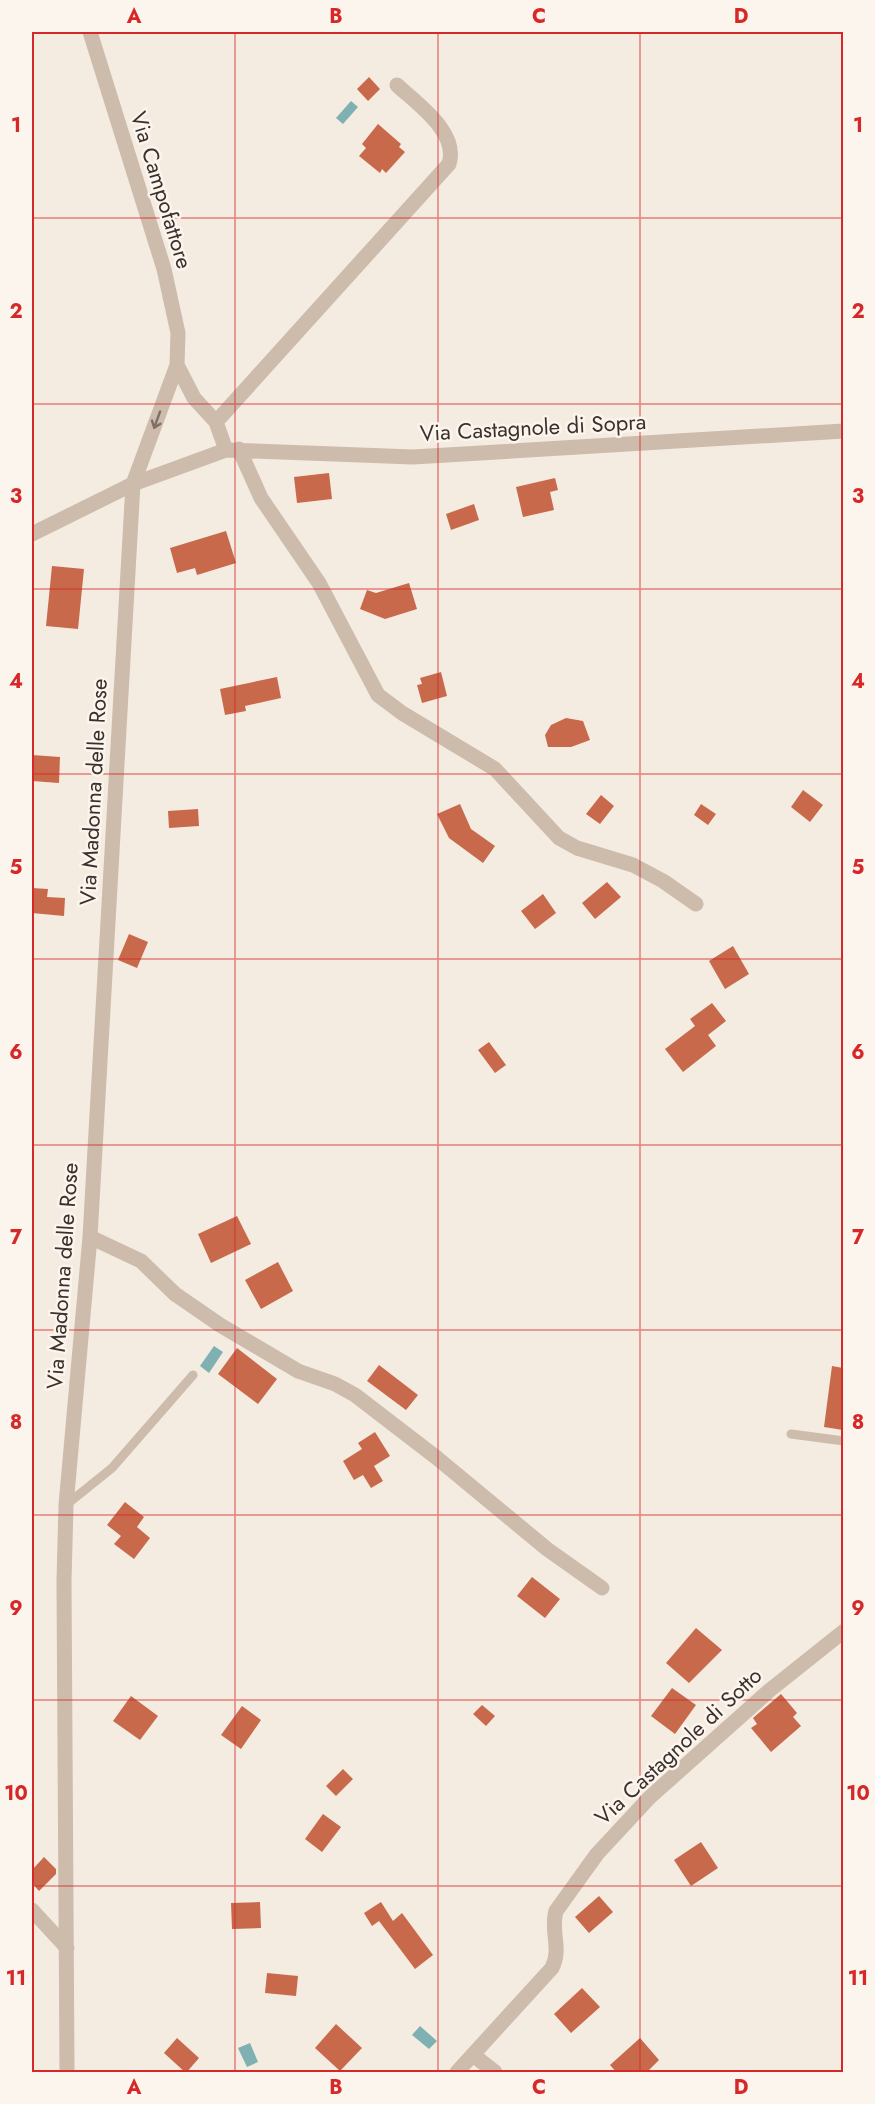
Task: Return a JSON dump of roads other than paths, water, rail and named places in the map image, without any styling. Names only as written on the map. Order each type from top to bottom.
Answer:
[{"type":"street","name":"Via Campofattore","points":[[90,32],[164,268],[178,333],[177,365],[133,484]]},
{"type":"street","points":[[216,422],[449,164],[451,149],[442,130],[397,85]]},
{"type":"street","name":"Via Campofattore","points":[[177,365],[194,398],[216,422],[261,498],[319,583],[378,695],[402,713],[495,769],[559,838],[578,848],[633,865],[663,880],[696,904]]},
{"type":"street","name":"Via Castagnole di Sopra","points":[[232,449],[413,457],[843,431]]},
{"type":"street","points":[[32,534],[133,484],[232,449]]},
{"type":"street","name":"Via Madonna delle Rose","points":[[67,2073],[64,1581],[66,1505],[90,1237],[133,484]]},
{"type":"street","points":[[90,1237],[141,1261],[176,1294],[220,1325],[298,1371],[335,1384],[355,1395],[437,1458],[547,1549],[602,1588]]},
{"type":"street","name":"Via Castagnole di Sotto","points":[[457,2073],[552,1968],[558,1952],[554,1927],[556,1911],[613,1836],[657,1791],[761,1698],[843,1631]]},
{"type":"street","points":[[32,1910],[67,1948]]},
{"type":"street","points":[[473,2055],[495,2073]]},
{"type":"lane","points":[[66,1505],[112,1468],[193,1375]]},
{"type":"lane","points":[[791,1434],[843,1441]]},
{"type":"water","points":[[351,101],[358,107],[343,124],[336,118]]},
{"type":"water","points":[[214,1346],[223,1352],[209,1373],[200,1366]]},
{"type":"water","points":[[420,2026],[437,2041],[429,2049],[412,2035]]},
{"type":"water","points":[[250,2043],[258,2062],[247,2067],[238,2048]]}]
